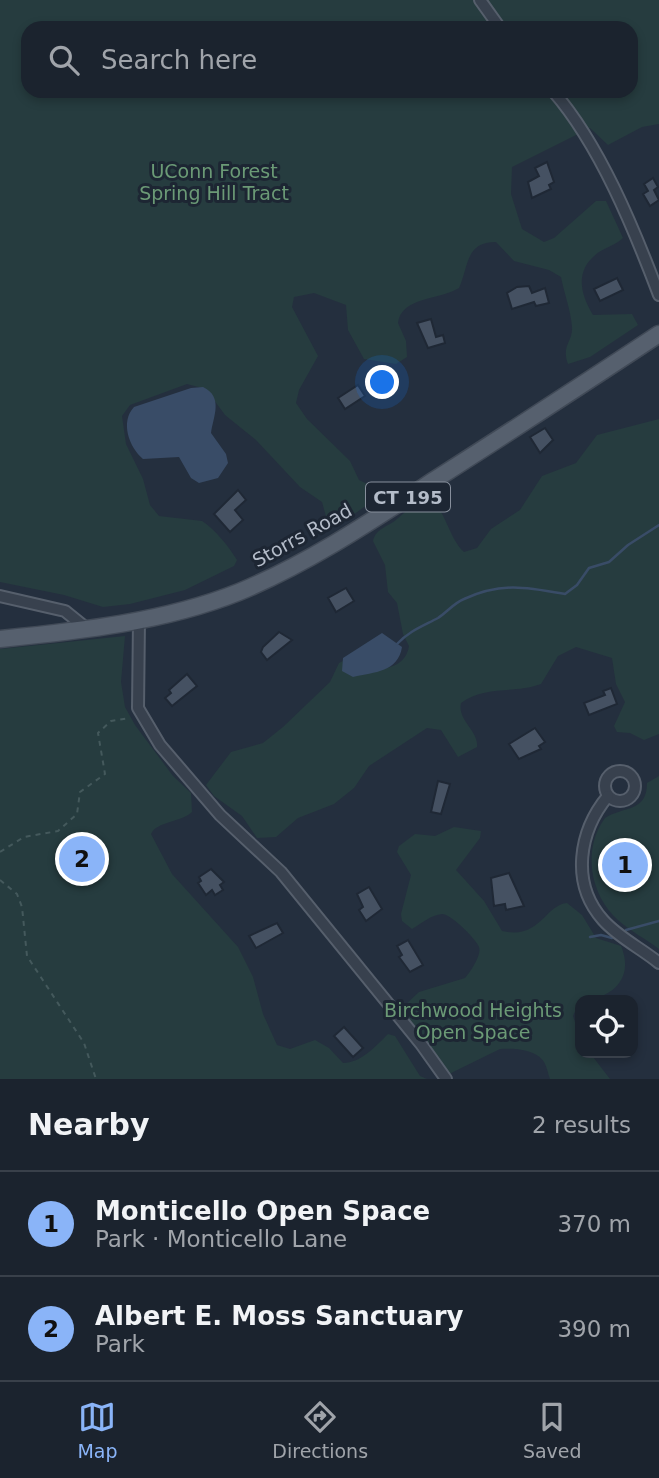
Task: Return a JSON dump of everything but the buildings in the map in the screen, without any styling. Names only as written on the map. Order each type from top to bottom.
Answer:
[{"type":"main road","name":"Storrs Road","points":[[0,639],[139,620],[236,593],[337,542],[659,334]]},
{"type":"street","points":[[480,0],[495,21]]},
{"type":"street","points":[[559,98],[590,145],[646,260],[659,295]]},
{"type":"street","points":[[0,596],[65,611],[86,628]]},
{"type":"street","points":[[139,620],[138,693],[142,717],[160,745],[220,816],[281,872],[421,1044],[446,1079]]},
{"type":"street","points":[[608,796],[593,816],[586,833],[581,857],[582,879],[589,900],[603,919],[659,963]]},
{"type":"path","points":[[0,852],[24,837],[58,831],[77,814],[79,792],[105,774],[98,733],[111,721],[142,717]]},
{"type":"path","points":[[0,880],[17,894],[27,956],[84,1043],[96,1079]]},
{"type":"green space","name":"UConn Forest Spring Hill Tract","points":[[0,0],[659,0],[659,124],[642,127],[608,145],[590,128],[512,167],[511,194],[522,229],[544,242],[554,238],[596,201],[606,201],[623,238],[591,259],[583,273],[582,289],[593,315],[632,314],[638,325],[590,357],[568,364],[566,348],[572,327],[561,277],[549,270],[514,261],[496,242],[486,243],[473,251],[459,288],[406,308],[398,323],[406,341],[407,357],[396,364],[364,359],[348,330],[346,305],[314,293],[294,297],[292,307],[318,356],[299,390],[296,403],[307,419],[350,461],[359,480],[382,491],[380,501],[364,507],[338,526],[329,527],[322,502],[300,487],[256,440],[225,415],[206,389],[187,384],[130,405],[122,416],[126,444],[143,479],[150,505],[159,516],[202,521],[207,524],[237,560],[234,566],[185,590],[130,604],[103,607],[64,595],[0,582]]},
{"type":"green space","points":[[659,419],[659,734],[644,740],[630,733],[617,732],[614,726],[625,702],[616,684],[612,658],[576,647],[558,656],[541,684],[480,694],[461,703],[462,715],[475,736],[477,747],[458,757],[441,730],[427,728],[369,766],[354,788],[334,804],[298,818],[276,837],[257,838],[242,816],[214,796],[206,785],[231,752],[263,743],[283,727],[330,682],[339,663],[345,660],[361,671],[376,670],[397,664],[407,654],[409,646],[403,634],[397,603],[388,592],[385,565],[373,541],[380,530],[425,502],[440,510],[464,552],[477,548],[491,529],[520,510],[542,476],[576,463],[597,435]]},
{"type":"green space","points":[[125,636],[121,682],[125,707],[173,776],[191,793],[192,812],[158,827],[151,834],[172,874],[238,947],[253,977],[263,1014],[277,1045],[290,1049],[315,1040],[329,1048],[343,1063],[362,1057],[388,1034],[395,1036],[420,1076],[427,1079],[0,1079],[0,649]]},
{"type":"green space","points":[[659,776],[659,949],[608,910],[596,885],[592,857],[593,844],[605,818],[638,804],[646,793],[647,783]]},
{"type":"green space","name":"Birchwood Heights Open Space","points":[[454,827],[481,831],[480,838],[456,870],[484,901],[502,931],[525,931],[559,905],[567,903],[582,915],[596,938],[621,946],[625,958],[622,978],[610,992],[603,995],[575,995],[573,1016],[575,1058],[594,1058],[610,1079],[550,1079],[545,1064],[536,1054],[512,1049],[500,1049],[445,1076],[400,1015],[405,1012],[404,1006],[419,992],[465,978],[479,954],[479,947],[473,938],[446,915],[434,916],[412,929],[402,921],[401,914],[411,875],[397,852],[399,846],[415,834],[435,836]]},
{"type":"water","points":[[203,387],[213,396],[215,402],[211,433],[226,454],[228,463],[218,478],[199,483],[191,478],[179,457],[143,459],[130,441],[127,427],[134,407],[191,388]]},
{"type":"water","points":[[382,633],[402,647],[396,662],[384,670],[353,677],[342,671],[343,658]]},
{"type":"waterway","points":[[397,644],[457,603],[490,590],[538,589],[565,594],[577,585],[589,568],[609,562],[628,545],[659,525]]},
{"type":"waterway","points":[[626,930],[659,921]]},
{"type":"waterway","points":[[590,937],[601,935],[612,938]]},
{"type":"place","name":"Albert E. Moss Sanctuary","points":[[82,859]]},
{"type":"place","name":"Monticello Open Space","points":[[625,865]]}]
